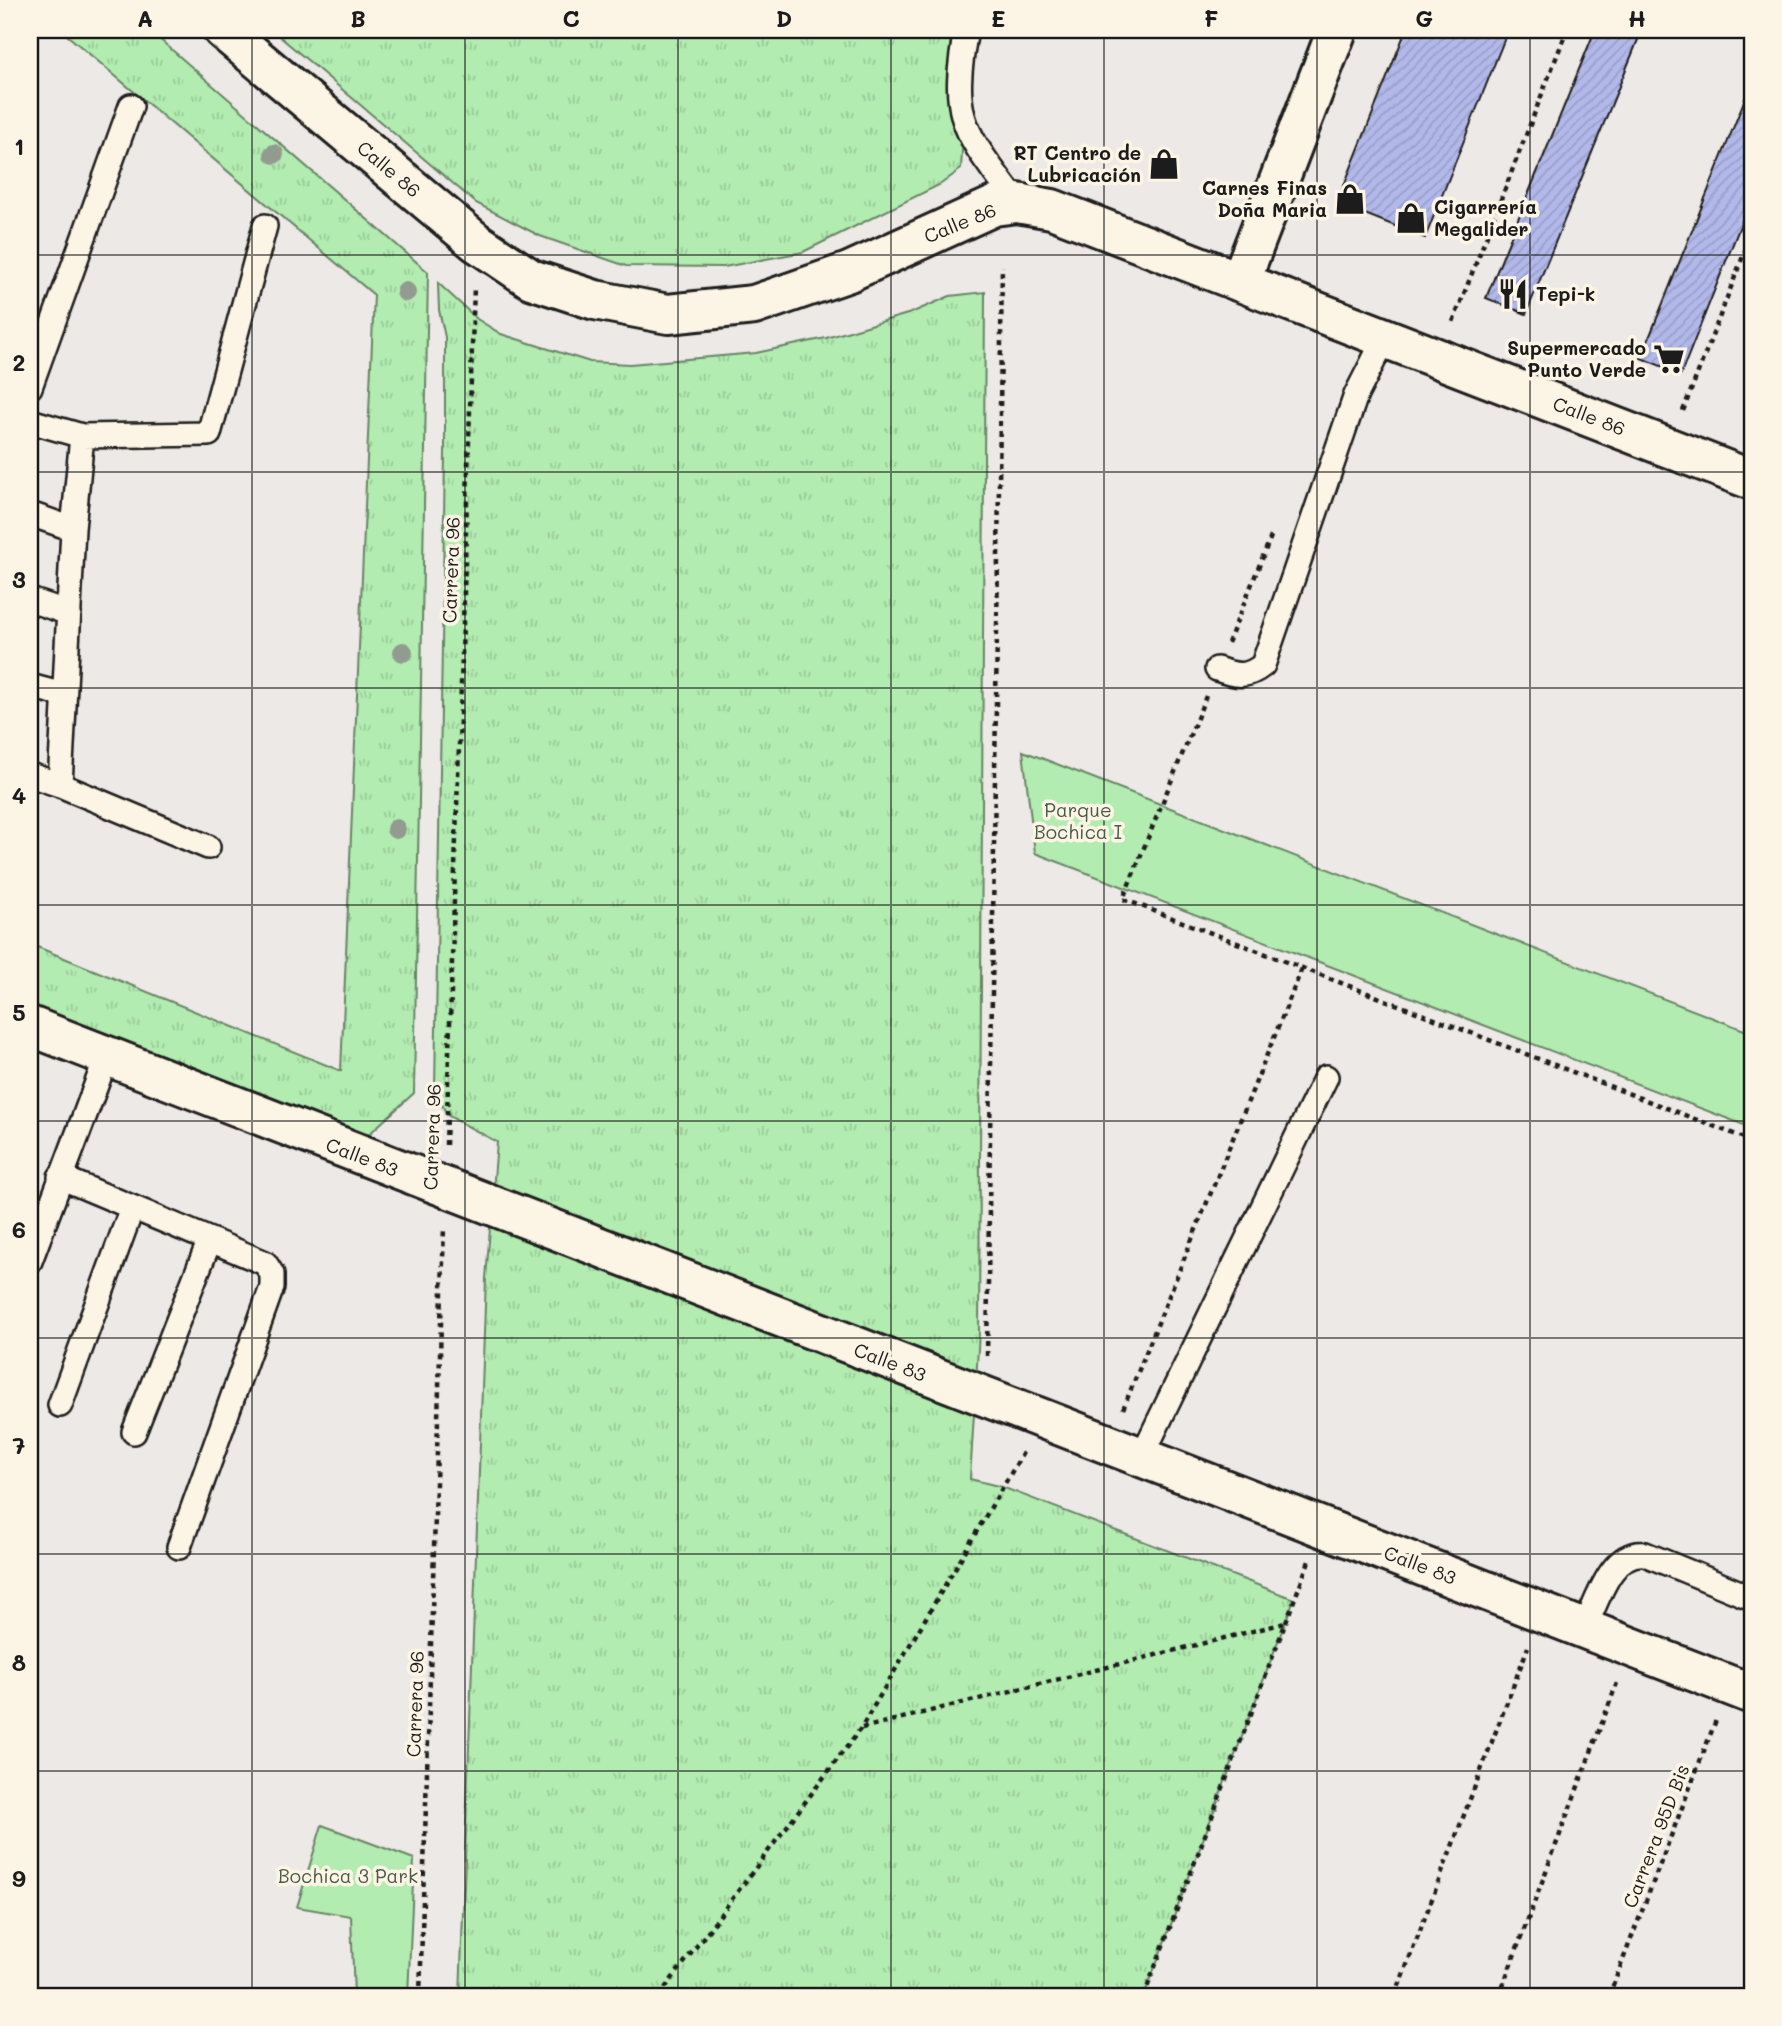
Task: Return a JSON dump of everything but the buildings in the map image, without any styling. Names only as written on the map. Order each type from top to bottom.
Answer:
[{"type":"street","name":"Calle 86","points":[[223,30],[476,242],[531,279],[595,300],[668,314],[754,305],[849,272],[994,206],[1017,203],[1052,209],[1752,480]]},
{"type":"street","points":[[1240,282],[1337,30]]},
{"type":"street","name":"Calle 83","points":[[30,1026],[1741,1690]]},
{"type":"lane","points":[[966,30],[957,76],[960,112],[972,140],[1017,203]]},
{"type":"lane","points":[[30,387],[131,106]]},
{"type":"lane","points":[[30,421],[82,436],[209,434],[265,226]]},
{"type":"lane","points":[[1217,669],[1235,675],[1250,675],[1263,665],[1356,395],[1385,338]]},
{"type":"lane","points":[[60,785],[73,529],[82,436]]},
{"type":"lane","points":[[30,514],[73,529]]},
{"type":"lane","points":[[30,600],[69,612]]},
{"type":"lane","points":[[30,686],[64,695]]},
{"type":"lane","points":[[30,775],[208,847]]},
{"type":"lane","points":[[30,1261],[107,1056]]},
{"type":"lane","points":[[1125,1452],[1326,1077]]},
{"type":"lane","points":[[60,1177],[265,1264],[272,1274],[272,1287],[179,1547]]},
{"type":"lane","points":[[60,1405],[132,1208]]},
{"type":"lane","points":[[134,1432],[209,1242]]},
{"type":"lane","points":[[1584,1629],[1618,1562],[1634,1553],[1645,1554],[1752,1598]]},
{"type":"path","points":[[1451,327],[1567,30]]},
{"type":"path","points":[[1684,411],[1752,233]]},
{"type":"path","points":[[986,1399],[1002,266]]},
{"type":"path","name":"Carrera 96","points":[[420,1996],[474,279]]},
{"type":"path","points":[[1123,899],[1752,1140]]},
{"type":"path","points":[[1125,1452],[1303,967]]},
{"type":"path","points":[[659,1996],[861,1728],[1043,1421]]},
{"type":"path","points":[[1144,1996],[1321,1527]]},
{"type":"path","points":[[1395,1996],[1541,1613]]},
{"type":"path","points":[[861,1728],[1285,1623]]},
{"type":"path","points":[[1499,1996],[1630,1647]]},
{"type":"path","name":"Carrera 95D Bis","points":[[1609,1996],[1741,1690]]},
{"type":"path","points":[[1742,1996],[1752,1970]]},
{"type":"green space","points":[[61,30],[149,30],[428,272],[414,1093],[368,1135],[30,1005],[30,944],[341,1071],[374,295]]},
{"type":"green space","points":[[272,30],[969,30],[961,169],[941,184],[803,252],[724,267],[626,266],[540,236],[476,203]]},
{"type":"green space","points":[[438,283],[477,319],[501,334],[590,362],[630,364],[756,353],[826,338],[911,313],[950,296],[985,292],[979,1332],[970,1479],[1002,1487],[1294,1599],[1144,1996],[460,1996],[486,1278],[497,1142],[447,1115],[435,1090],[445,454],[445,337],[439,310]]},
{"type":"green space","name":"Parque Bochica I","points":[[1023,751],[1752,1033],[1752,1128],[1035,853]]},
{"type":"green space","name":"Bochica 3 Park","points":[[322,1825],[414,1859],[408,1996],[354,1996],[351,1916],[297,1907]]},
{"type":"place","name":"RT Centro de Lubricación","points":[[1164,164]]},
{"type":"place","name":"Carnes Finas Doña Maria","points":[[1350,199]]},
{"type":"place","name":"Cigarrería Megalider","points":[[1411,218]]},
{"type":"place","name":"Tepi-k","points":[[1513,294]]},
{"type":"place","name":"Supermercado Punto Verde","points":[[1669,359]]}]
